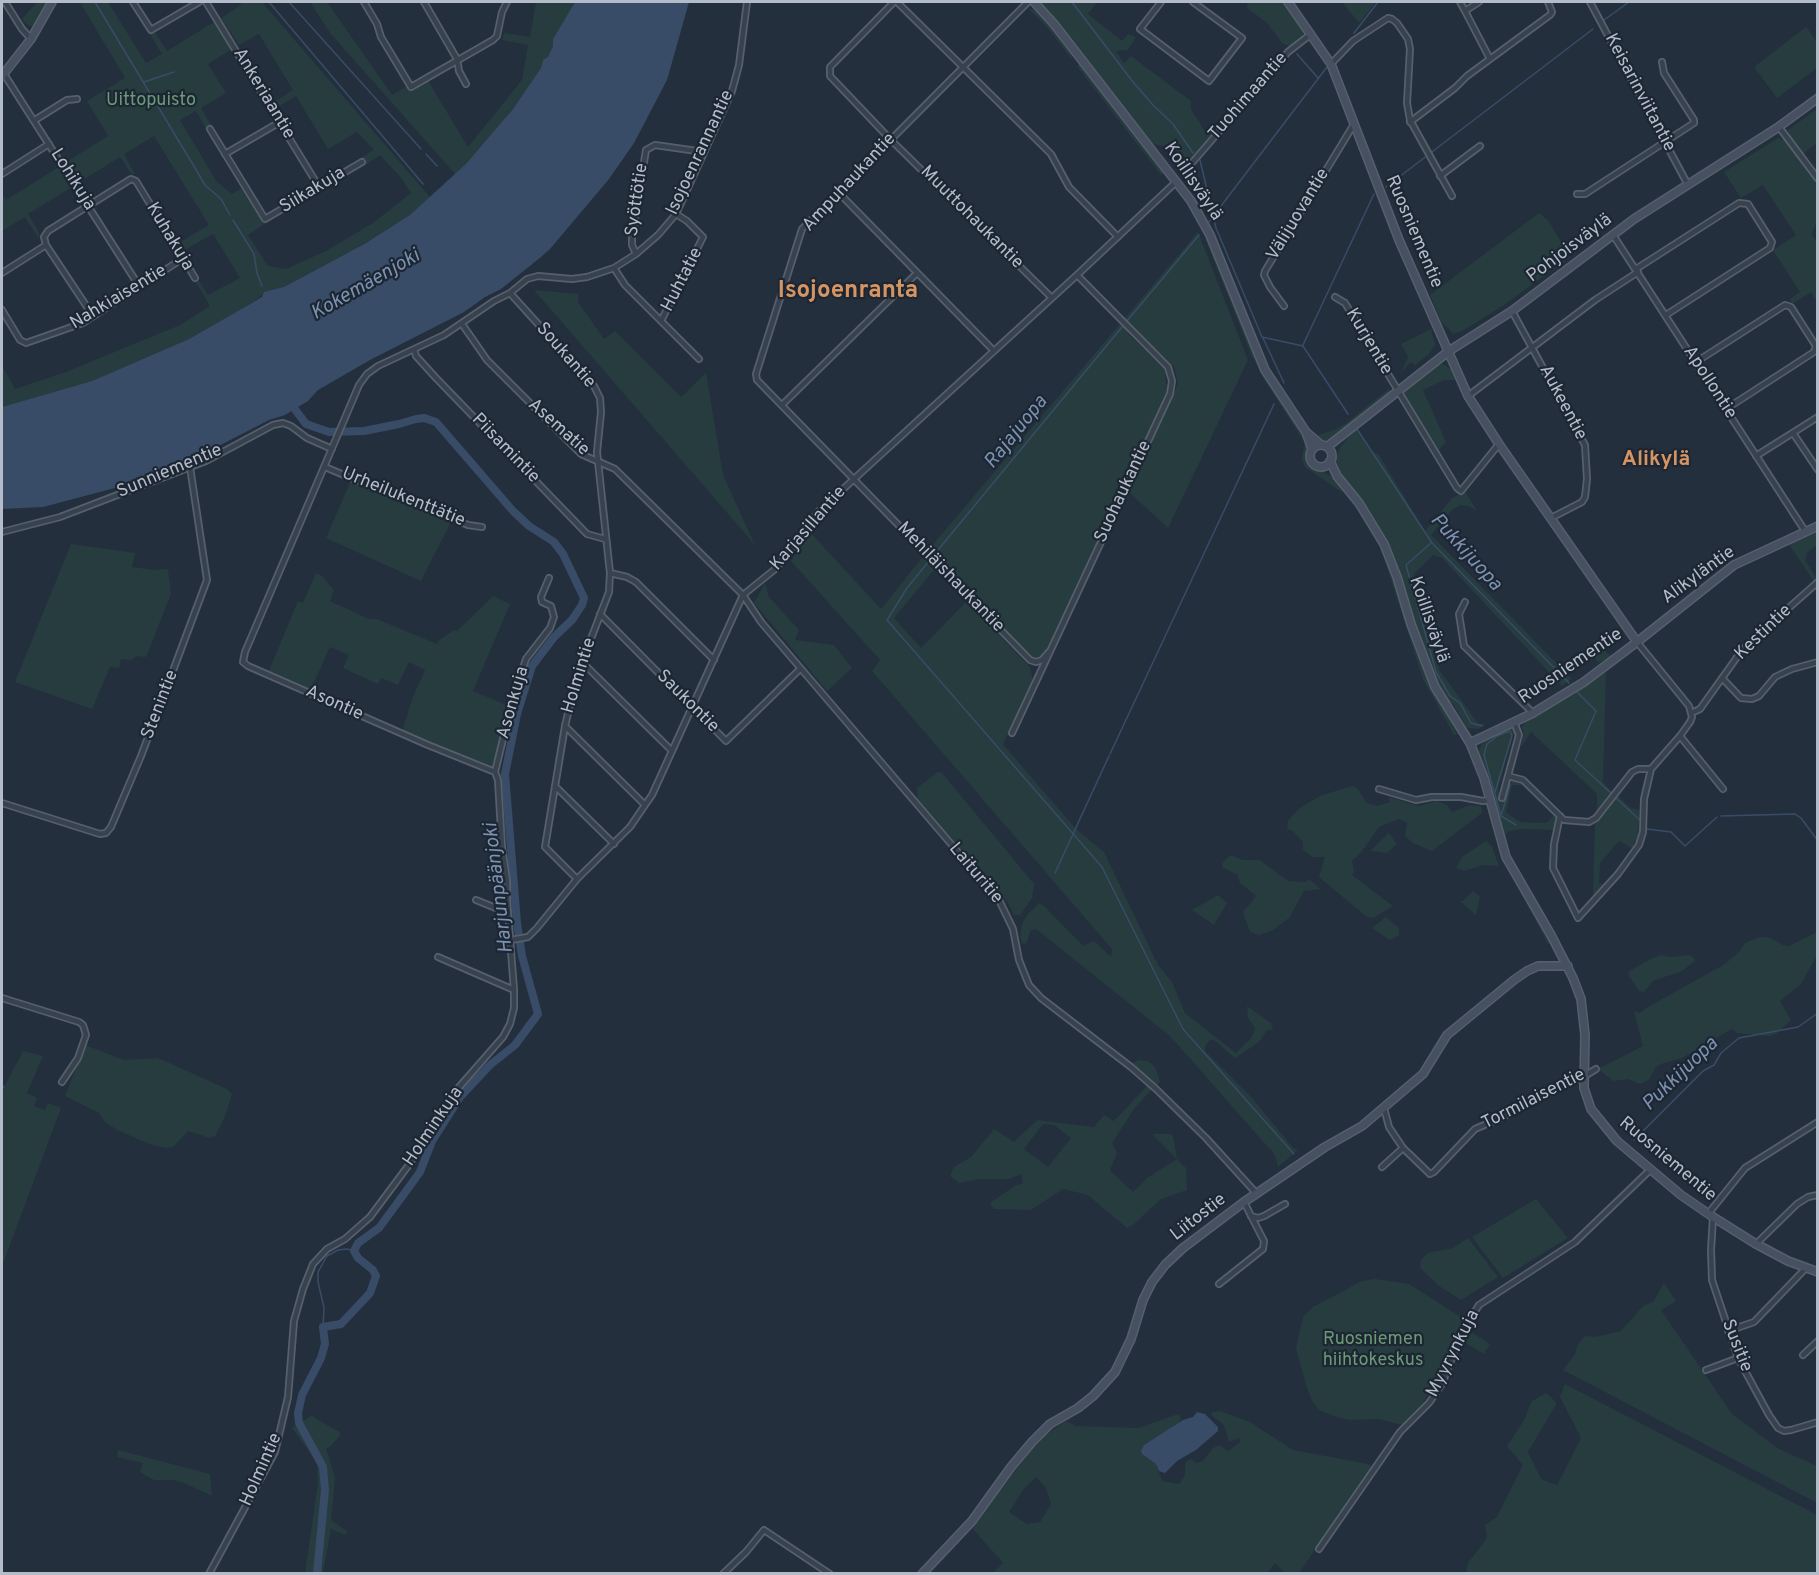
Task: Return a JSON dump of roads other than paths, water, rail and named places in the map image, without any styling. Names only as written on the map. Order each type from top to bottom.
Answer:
[{"type":"street","points":[[4,2],[31,39]]},
{"type":"street","points":[[3,75],[31,39],[52,2]]},
{"type":"street","points":[[133,2],[151,30],[199,2]]},
{"type":"street","name":"Ankeriaantie","points":[[206,2],[319,187]]},
{"type":"street","points":[[364,2],[377,24],[381,37],[411,87],[493,40],[497,36],[501,12],[507,2]]},
{"type":"street","points":[[424,2],[457,59],[459,71],[466,84]]},
{"type":"street","name":"Isojoenrannantie","points":[[338,437],[359,386],[367,374],[378,366],[462,324],[531,278],[546,276],[572,279],[597,275],[615,268],[658,235],[676,214],[732,91],[739,65],[747,2]]},
{"type":"street","points":[[896,2],[964,66],[1051,154],[1069,187],[1118,237]]},
{"type":"street","name":"Muuttohaukantie","points":[[896,2],[830,67],[830,76],[890,139],[1052,298]]},
{"type":"street","name":"Ampuhaukantie","points":[[853,479],[757,380],[757,367],[802,229],[1028,2]]},
{"type":"street","name":"Koillisväylä","points":[[1034,2],[1054,24],[1191,201],[1210,235],[1265,370],[1306,432],[1312,449]]},
{"type":"street","points":[[1161,2],[1140,29],[1209,81],[1242,38],[1193,2]]},
{"type":"street","name":"Ruosniementie","points":[[1288,2],[1331,64],[1399,240],[1468,396],[1637,642],[1584,682],[1533,713],[1470,743],[1491,800],[1506,857],[1568,966],[1581,999],[1586,1035],[1583,1077],[1587,1100],[1598,1120],[1617,1141],[1650,1170],[1711,1216],[1756,1244],[1818,1272]]},
{"type":"street","points":[[1460,2],[1490,59]]},
{"type":"street","points":[[1465,11],[1479,2]]},
{"type":"street","points":[[1410,122],[1455,88],[1467,76],[1550,15],[1552,12],[1548,2]]},
{"type":"street","name":"Keisarinviitantie","points":[[1590,2],[1688,185]]},
{"type":"street","points":[[1331,64],[1353,41],[1388,18],[1392,19],[1404,34],[1410,49],[1407,103],[1410,122],[1452,196]]},
{"type":"street","name":"Tuohimaantie","points":[[1191,164],[1281,59],[1311,34]]},
{"type":"street","points":[[1577,194],[1585,194],[1694,123],[1664,73],[1662,62]]},
{"type":"street","name":"Lohikuja","points":[[3,75],[35,120],[139,286]]},
{"type":"street","name":"Pohjoisväylä","points":[[1331,458],[1347,432],[1361,418],[1449,351],[1512,311],[1613,236],[1779,127],[1818,98]]},
{"type":"street","points":[[35,120],[67,100],[77,99]]},
{"type":"street","points":[[210,129],[225,154],[280,122]]},
{"type":"street","name":"Välijuovantie","points":[[1284,306],[1270,287],[1264,275],[1265,271],[1354,124]]},
{"type":"street","points":[[1779,127],[1818,179]]},
{"type":"street","points":[[2,174],[49,144]]},
{"type":"street","name":"Syöttötie","points":[[636,254],[632,245],[632,237],[645,155],[649,147],[655,145],[704,152]]},
{"type":"street","points":[[1440,176],[1480,146]]},
{"type":"street","name":"Siikakuja","points":[[225,154],[265,219],[362,162]]},
{"type":"street","name":"Kuhakuja","points":[[88,206],[131,179],[136,181],[195,278]]},
{"type":"street","name":"Karjasillantie","points":[[513,940],[524,938],[537,928],[577,879],[614,844],[645,805],[743,595],[776,568],[818,512],[1177,181]]},
{"type":"street","points":[[838,192],[994,351]]},
{"type":"street","points":[[1468,396],[1637,271],[1739,203],[1748,204],[1772,242],[1770,248],[1666,315]]},
{"type":"street","points":[[88,206],[48,231],[44,237],[46,245],[93,316]]},
{"type":"street","name":"Huhtatie","points":[[661,321],[703,237],[687,221],[676,214]]},
{"type":"street","name":"Apollontie","points":[[1613,236],[1805,531]]},
{"type":"street","points":[[2,273],[46,245]]},
{"type":"street","name":"Nahkiaisentie","points":[[2,310],[20,340],[26,343],[70,329],[182,259]]},
{"type":"street","name":"Huhtatie","points":[[615,268],[625,285],[699,359]]},
{"type":"street","points":[[782,405],[917,273]]},
{"type":"street","name":"Suohaukantie","points":[[1012,733],[1170,394],[1172,381],[1168,366],[1077,275]]},
{"type":"street","name":"Soukantie","points":[[510,293],[594,386],[600,398],[598,462]]},
{"type":"street","name":"Kurjentie","points":[[1335,297],[1345,303],[1457,488],[1461,491],[1499,444]]},
{"type":"street","points":[[1696,362],[1785,305],[1791,307],[1810,336],[1816,346],[1814,352],[1726,409]]},
{"type":"street","name":"Aukeentie","points":[[1512,311],[1585,445],[1587,479],[1585,496],[1582,502],[1551,518]]},
{"type":"street","name":"Asematie","points":[[462,324],[487,360],[581,454],[615,469],[743,595]]},
{"type":"street","name":"Piisamintie","points":[[414,349],[416,356],[436,378],[588,534],[605,539]]},
{"type":"street","points":[[1756,456],[1818,417]]},
{"type":"street","name":"Sunniementie","points":[[2,532],[60,517],[206,461],[273,425],[283,423],[291,426],[307,438],[332,449]]},
{"type":"street","name":"Koillisväylä","points":[[1306,432],[1324,446]]},
{"type":"street","name":"Pohjoisväylä","points":[[1324,446],[1347,432]]},
{"type":"street","points":[[1793,433],[1818,470]]},
{"type":"street","name":"Asontie","points":[[338,437],[245,652],[243,662],[428,745],[495,772]]},
{"type":"street","points":[[1324,446],[1331,458],[1321,466],[1315,465],[1311,461],[1312,449],[1324,446]]},
{"type":"street","name":"Koillisväylä","points":[[1331,458],[1337,476]]},
{"type":"street","name":"Holmintie","points":[[577,879],[546,847],[565,726],[582,662],[609,592],[610,573],[598,462]]},
{"type":"street","name":"Koillisväylä","points":[[1321,466],[1337,476],[1359,503],[1383,544],[1397,577],[1410,624],[1435,687],[1470,743]]},
{"type":"street","name":"Stenintie","points":[[2,803],[100,834],[111,827],[141,756],[207,580],[190,467]]},
{"type":"street","name":"Urheilukenttätie","points":[[325,467],[468,525],[482,527]]},
{"type":"street","name":"Mehiläishaukantie","points":[[853,479],[1030,660],[1036,662],[1042,660],[1050,652]]},
{"type":"street","name":"Alikyläntie","points":[[1637,642],[1734,565],[1818,526]]},
{"type":"street","points":[[610,573],[636,582],[714,660]]},
{"type":"street","name":"Asonkuja","points":[[495,772],[512,702],[526,659],[550,628],[554,617],[551,606],[542,602],[541,597],[549,578]]},
{"type":"street","name":"Kestintie","points":[[1651,769],[1680,736],[1690,722],[1691,713],[1700,709],[1740,652],[1818,582]]},
{"type":"street","name":"Laituritie","points":[[743,595],[760,622],[999,900],[1013,929],[1019,960],[1029,986],[1156,1089],[1206,1138],[1257,1194]]},
{"type":"street","points":[[1465,602],[1459,614],[1464,646],[1533,713]]},
{"type":"street","name":"Saukontie","points":[[600,614],[726,741],[800,669]]},
{"type":"street","points":[[1637,642],[1689,706],[1691,713]]},
{"type":"street","points":[[582,662],[672,751]]},
{"type":"street","points":[[1722,678],[1741,698],[1752,699],[1763,692],[1775,677],[1792,669],[1818,662]]},
{"type":"street","points":[[1502,798],[1519,735],[1514,722]]},
{"type":"street","points":[[565,726],[645,805]]},
{"type":"street","points":[[1680,736],[1723,789]]},
{"type":"street","points":[[1508,776],[1523,780],[1568,821],[1593,820],[1632,772],[1638,769],[1651,769],[1644,800],[1639,845],[1618,874],[1578,918],[1553,868],[1554,844],[1560,816]]},
{"type":"street","points":[[495,772],[498,780],[508,913],[513,940]]},
{"type":"street","points":[[555,786],[614,844]]},
{"type":"street","points":[[1379,789],[1416,800],[1432,797],[1461,797],[1491,800]]},
{"type":"street","points":[[476,900],[508,913]]},
{"type":"street","name":"Holminkuja","points":[[303,1289],[313,1264],[327,1249],[345,1239],[370,1217],[411,1162],[432,1124],[453,1094],[503,1037],[510,1024],[514,990],[513,940]]},
{"type":"street","points":[[438,957],[514,990]]},
{"type":"street","name":"Liitostie","points":[[922,1574],[972,1521],[1032,1442],[1050,1424],[1078,1408],[1093,1396],[1115,1372],[1131,1339],[1143,1300],[1152,1282],[1165,1265],[1183,1248],[1244,1202],[1325,1147],[1362,1126],[1424,1074],[1447,1035],[1527,970],[1538,966],[1568,966]]},
{"type":"street","points":[[2,998],[79,1022],[83,1026],[86,1035],[78,1058],[62,1082]]},
{"type":"street","name":"Tormilaisentie","points":[[1383,1108],[1389,1127],[1403,1148],[1430,1174],[1434,1173],[1475,1129],[1537,1096],[1583,1077],[1596,1068]]},
{"type":"street","points":[[1711,1216],[1745,1168],[1818,1122]]},
{"type":"street","points":[[1382,1167],[1403,1148]]},
{"type":"street","name":"Myyrynkuja","points":[[1319,1549],[1394,1441],[1429,1403],[1442,1384],[1462,1332],[1479,1305],[1575,1242],[1650,1170]]},
{"type":"street","points":[[1756,1244],[1797,1203],[1818,1195]]},
{"type":"street","points":[[1219,1284],[1263,1249],[1264,1240],[1244,1202]]},
{"type":"street","points":[[1251,1216],[1258,1218],[1264,1216],[1285,1204]]},
{"type":"street","name":"Susitie","points":[[1711,1216],[1712,1280],[1738,1358],[1768,1415],[1778,1428],[1784,1431],[1791,1430],[1818,1422]]},
{"type":"street","points":[[1728,1331],[1754,1322],[1806,1268]]},
{"type":"street","name":"Holmintie","points":[[210,1574],[275,1452],[288,1397],[294,1321],[303,1289]]},
{"type":"street","points":[[1803,1355],[1818,1341]]},
{"type":"street","points":[[1706,1370],[1738,1358]]},
{"type":"street","points":[[723,1574],[746,1552],[764,1530],[830,1574]]},
{"type":"street","points":[[818,1574],[822,1568]]},
{"type":"water","name":"Kokemäenjoki","points":[[575,2],[689,2],[667,80],[634,143],[609,179],[541,257],[501,289],[464,312],[370,360],[318,390],[308,401],[285,415],[269,420],[201,455],[195,455],[184,462],[126,485],[43,507],[2,509],[2,407],[92,381],[189,339],[262,297],[264,292],[284,287],[366,243],[410,215],[466,164],[513,109],[541,68],[543,60],[548,57],[553,46],[553,39]]},
{"type":"water","points":[[1197,1412],[1205,1414],[1218,1427],[1218,1431],[1196,1450],[1177,1461],[1165,1473],[1159,1471],[1156,1464],[1142,1454],[1144,1445],[1183,1420],[1193,1417]]},
{"type":"waterway","points":[[95,2],[205,185],[221,199],[230,215]]},
{"type":"waterway","points":[[269,2],[423,184]]},
{"type":"waterway","points":[[289,2],[421,149]]},
{"type":"waterway","points":[[1072,2],[1133,82],[1173,124],[1193,153]]},
{"type":"waterway","name":"Rajajuopa","points":[[1354,33],[1378,2]]},
{"type":"waterway","points":[[1604,20],[1629,2]]},
{"type":"waterway","points":[[1386,187],[1593,29]]},
{"type":"waterway","points":[[1297,54],[1318,78]]},
{"type":"waterway","name":"Rajajuopa","points":[[1208,223],[1327,67]]},
{"type":"waterway","points":[[144,82],[174,72]]},
{"type":"waterway","points":[[426,154],[437,166]]},
{"type":"waterway","name":"Pukkijuopa","points":[[1200,160],[1216,228],[1262,337],[1303,346],[1348,414]]},
{"type":"waterway","points":[[1303,345],[1374,194]]},
{"type":"waterway","points":[[233,220],[254,254],[262,286]]},
{"type":"waterway","name":"Rajajuopa","points":[[1127,321],[1199,235]]},
{"type":"waterway","name":"Rajajuopa","points":[[933,556],[1122,327]]},
{"type":"waterway","points":[[1263,338],[1284,383]]},
{"type":"waterway","name":"Harjunpäänjoki","points":[[293,398],[294,408],[306,424],[329,432],[364,431],[424,418],[436,422],[513,511],[529,526],[554,542],[563,554],[584,598],[572,620],[554,637],[532,666],[517,714],[505,774],[517,923],[522,956],[538,1014],[515,1045],[490,1065],[460,1097],[432,1141],[420,1172],[379,1228],[358,1243],[354,1251],[376,1276],[370,1293],[341,1324],[323,1327],[325,1344],[321,1358],[302,1395],[298,1413],[299,1423],[323,1467],[325,1490],[317,1574]]},
{"type":"waterway","points":[[1110,754],[1274,404]]},
{"type":"waterway","name":"Pukkijuopa","points":[[1357,429],[1432,543],[1569,683]]},
{"type":"waterway","points":[[1431,543],[1406,565],[1436,672],[1450,696],[1460,703],[1471,723],[1482,726]]},
{"type":"waterway","points":[[929,561],[907,588],[887,620],[1102,867],[1183,1029],[1294,1154]]},
{"type":"waterway","name":"Pukkijuopa","points":[[1576,691],[1596,711],[1575,760],[1612,794]]},
{"type":"waterway","points":[[1495,792],[1512,736],[1510,731],[1497,736],[1487,744],[1484,755],[1501,816],[1516,825]]},
{"type":"waterway","points":[[1055,873],[1109,756]]},
{"type":"waterway","points":[[1501,816],[1510,785]]},
{"type":"waterway","name":"Pukkijuopa","points":[[1616,798],[1641,821]]},
{"type":"waterway","name":"Pukkijuopa","points":[[1721,816],[1795,814],[1801,818],[1818,841]]},
{"type":"waterway","name":"Pukkijuopa","points":[[1647,829],[1671,832],[1685,846],[1717,817]]},
{"type":"waterway","name":"Pukkijuopa","points":[[1634,1140],[1703,1071],[1714,1065],[1721,1053],[1739,1038],[1798,1027],[1818,1013]]},
{"type":"waterway","points":[[323,1327],[324,1308],[318,1272],[327,1256],[338,1250],[354,1251]]},
{"type":"district","name":"Isojoenranta","points":[[848,292]]},
{"type":"district","name":"Alikylä","points":[[1656,461]]},
{"type":"park label","name":"Uittopuisto","points":[[151,101]]},
{"type":"park label","name":"Ruosniemen hiihtokeskus","points":[[1373,1350]]}]
